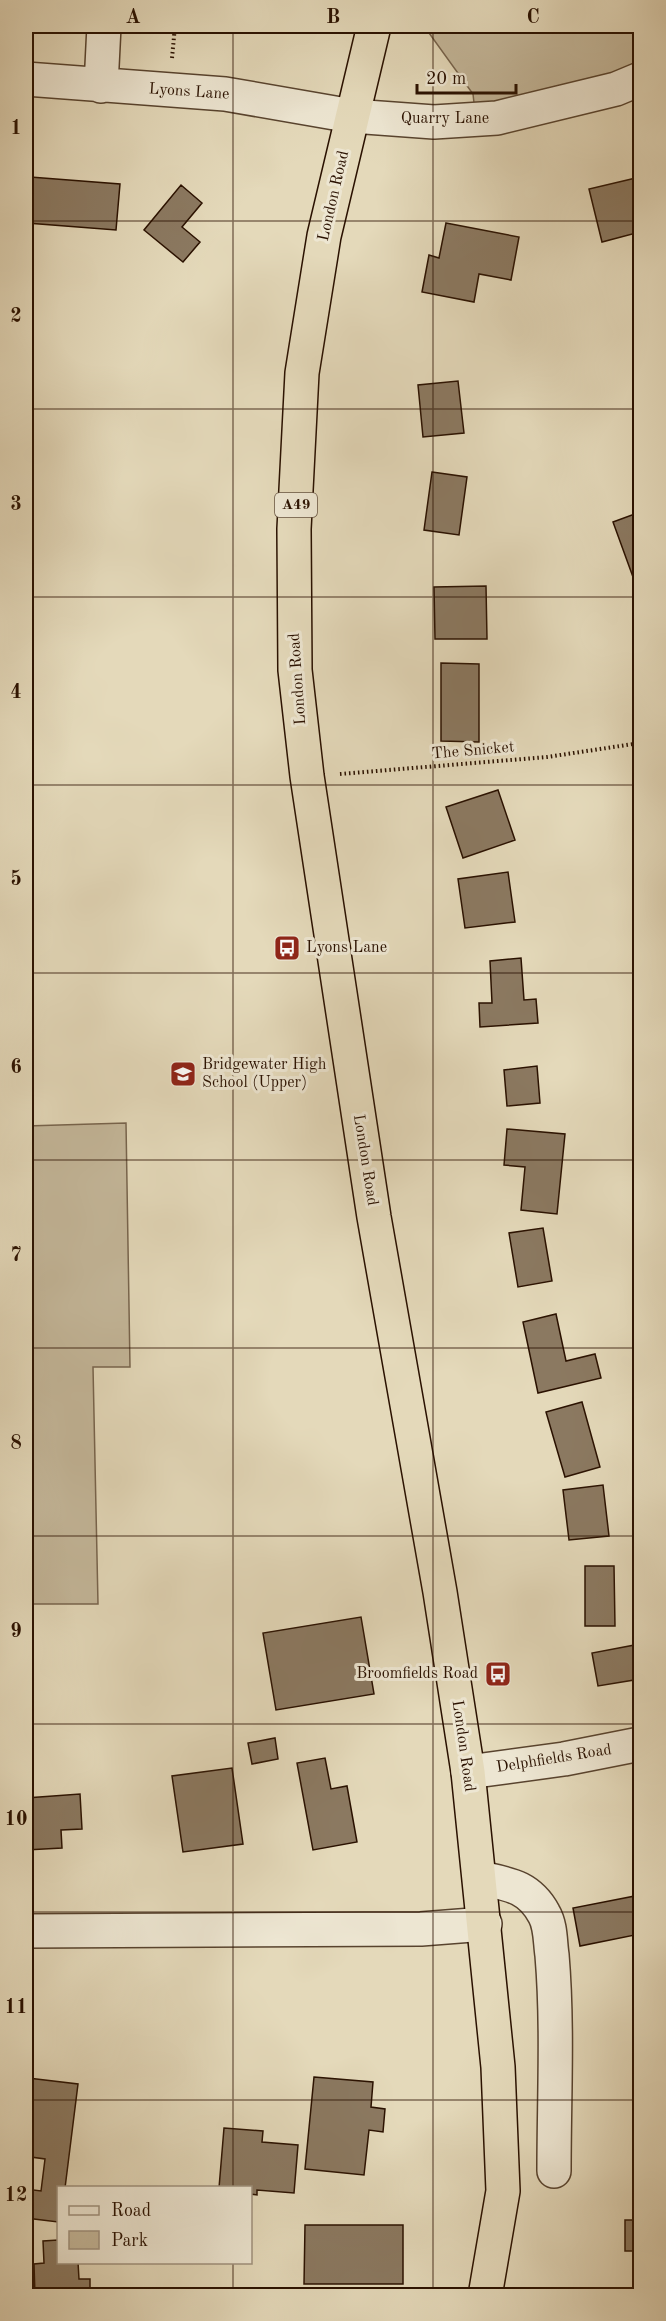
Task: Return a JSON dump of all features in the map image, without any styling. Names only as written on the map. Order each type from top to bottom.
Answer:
[{"type":"highway","name":"London Road","points":[[374,26],[324,236],[302,373],[294,529],[295,658],[307,776],[374,1217],[440,1592],[468,1772],[498,2067],[502,2191],[485,2295]]},
{"type":"street","points":[[101,86],[104,26]]},
{"type":"street","name":"Lyons Lane","points":[[26,79],[225,94],[352,116]]},
{"type":"street","name":"Quarry Lane","points":[[352,116],[434,122],[497,118],[615,89],[640,79]]},
{"type":"street","name":"Delphfields Road","points":[[468,1772],[564,1759],[640,1744]]},
{"type":"street","points":[[480,1878],[519,1886],[545,1915],[549,1931],[554,1981],[554,2171]]},
{"type":"street","points":[[26,1931],[421,1929],[485,1924]]},
{"type":"path","points":[[171,69],[175,26]]},
{"type":"path","name":"The Snicket","points":[[307,776],[547,757],[640,743]]},
{"type":"green space","points":[[424,26],[640,26],[640,79],[476,121],[473,94]]},
{"type":"green space","points":[[126,1123],[130,1367],[93,1367],[98,1604],[26,1604],[26,1126]]},
{"type":"building","points":[[30,177],[120,184],[116,230],[27,223]]},
{"type":"building","points":[[640,177],[640,232],[602,242],[589,189]]},
{"type":"building","points":[[181,185],[202,203],[182,227],[200,242],[183,262],[144,230]]},
{"type":"building","points":[[446,223],[519,237],[511,280],[479,274],[474,302],[422,292],[429,255],[439,258]]},
{"type":"building","points":[[458,381],[464,433],[423,437],[418,385]]},
{"type":"building","points":[[432,472],[467,477],[459,535],[424,530]]},
{"type":"building","points":[[640,512],[640,587],[637,588],[613,522]]},
{"type":"building","points":[[486,586],[487,639],[435,639],[434,587]]},
{"type":"building","points":[[441,663],[479,664],[479,742],[441,741]]},
{"type":"building","points":[[498,790],[515,840],[463,858],[446,807]]},
{"type":"building","points":[[640,858],[640,913],[635,859]]},
{"type":"building","points":[[508,872],[515,922],[465,928],[458,879]]},
{"type":"building","points":[[521,958],[524,1000],[536,999],[538,1023],[480,1027],[479,1003],[492,1003],[490,961]]},
{"type":"building","points":[[537,1066],[540,1103],[507,1106],[504,1070]]},
{"type":"building","points":[[507,1129],[565,1134],[557,1214],[521,1210],[525,1167],[504,1165]]},
{"type":"building","points":[[543,1228],[552,1281],[518,1287],[509,1233]]},
{"type":"building","points":[[556,1314],[566,1361],[595,1354],[601,1378],[538,1393],[523,1322]]},
{"type":"building","points":[[582,1402],[600,1467],[565,1477],[546,1412]]},
{"type":"building","points":[[603,1485],[609,1536],[569,1540],[563,1490]]},
{"type":"building","points":[[585,1566],[614,1566],[615,1626],[585,1626]]},
{"type":"building","points":[[361,1617],[374,1694],[276,1710],[263,1633]]},
{"type":"building","points":[[640,1644],[640,1679],[598,1686],[592,1653]]},
{"type":"building","points":[[275,1738],[278,1759],[252,1764],[248,1743]]},
{"type":"building","points":[[325,1758],[331,1789],[347,1786],[357,1842],[313,1850],[297,1763]]},
{"type":"building","points":[[232,1768],[243,1844],[183,1852],[172,1776]]},
{"type":"building","points":[[80,1794],[82,1829],[61,1830],[62,1848],[26,1850],[26,1798]]},
{"type":"building","points":[[640,1895],[640,1934],[580,1946],[573,1908]]},
{"type":"building","points":[[314,2077],[373,2082],[371,2107],[385,2109],[383,2132],[369,2130],[364,2175],[305,2169]]},
{"type":"building","points":[[28,2078],[78,2084],[65,2186],[57,2186],[57,2222],[26,2218],[26,2189],[41,2191],[45,2159],[31,2157],[32,2150],[26,2149]]},
{"type":"building","points":[[224,2128],[263,2131],[262,2142],[298,2145],[294,2193],[257,2190],[257,2195],[252,2194],[252,2186],[219,2186]]},
{"type":"building","points":[[625,2220],[640,2220],[640,2294],[638,2251],[625,2251]]},
{"type":"building","points":[[305,2225],[403,2225],[403,2284],[304,2284]]},
{"type":"building","points":[[57,2240],[57,2264],[78,2264],[79,2279],[90,2279],[90,2296],[35,2296],[34,2264],[44,2263],[43,2241]]},
{"type":"place","name":"Lyons Lane","points":[[287,948]]},
{"type":"place","name":"Bridgewater High School (Upper)","points":[[183,1074]]},
{"type":"place","name":"Broomfields Road","points":[[498,1674]]}]
